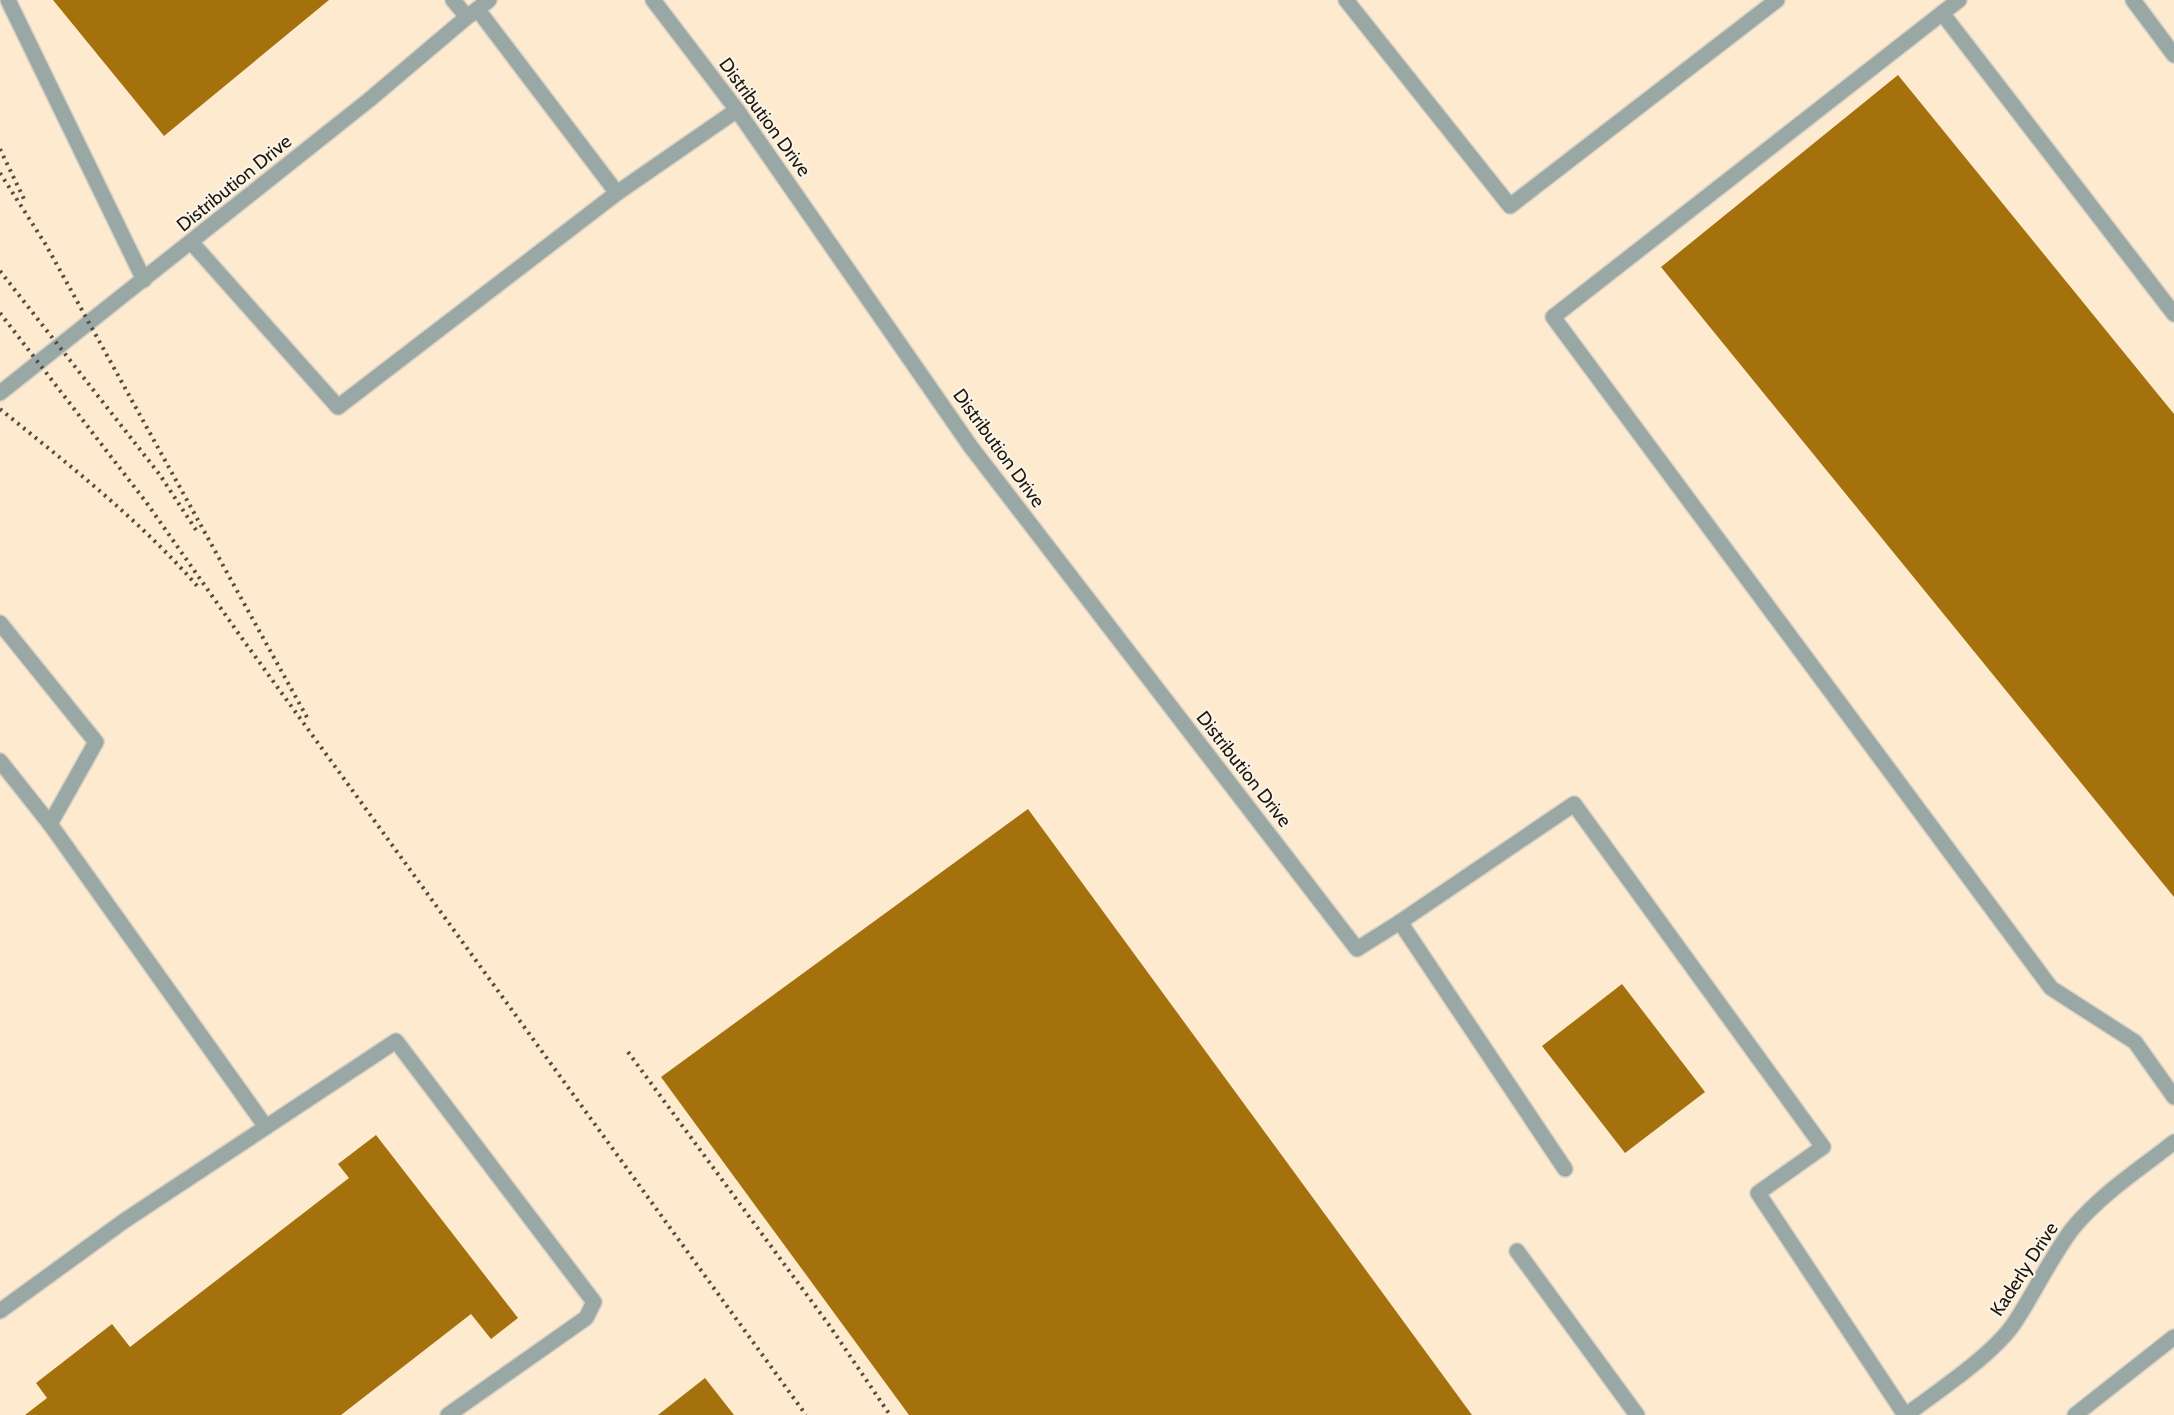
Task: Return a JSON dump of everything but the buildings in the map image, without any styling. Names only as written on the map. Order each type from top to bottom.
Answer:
[{"type":"street","points":[[8,0],[144,280]]},
{"type":"street","points":[[453,0],[478,9],[617,193]]},
{"type":"street","name":"Distribution Drive","points":[[653,0],[737,110],[971,447],[1357,949],[1400,922]]},
{"type":"street","points":[[1346,0],[1510,206],[1777,0]]},
{"type":"street","points":[[1959,0],[1553,317],[2051,988],[2135,1042],[2174,1097]]},
{"type":"street","points":[[2133,0],[2174,55]]},
{"type":"street","name":"Distribution Drive","points":[[0,393],[369,100],[478,9]]},
{"type":"street","points":[[1942,13],[2174,314]]},
{"type":"street","points":[[192,242],[338,407],[617,193],[737,110]]},
{"type":"street","points":[[0,623],[96,742],[50,824]]},
{"type":"street","points":[[0,761],[50,824],[266,1127]]},
{"type":"street","points":[[1565,1169],[1400,922],[1574,804],[1823,1147],[1758,1193],[1905,1415]]},
{"type":"street","points":[[0,1310],[124,1221],[396,1041],[594,1302],[586,1318],[448,1415]]},
{"type":"street","name":"Kaderly Drive","points":[[1905,1415],[1989,1351],[2012,1326],[2030,1294],[2073,1229],[2094,1206],[2174,1142]]},
{"type":"street","points":[[1517,1251],[1637,1415]]},
{"type":"street","points":[[2075,1415],[2174,1337]]},
{"type":"shaded area","points":[[0,0],[2174,0],[2174,1415],[0,1415]]},
{"type":"railway","points":[[0,149],[25,201]]},
{"type":"railway","points":[[0,173],[46,245],[309,721]]},
{"type":"railway","points":[[0,271],[160,475],[196,530]]},
{"type":"railway","points":[[0,313],[146,502],[241,637],[806,1415]]},
{"type":"railway","points":[[0,409],[78,472],[128,516],[153,539],[199,588]]},
{"type":"railway","points":[[628,1052],[829,1325],[890,1415]]}]
